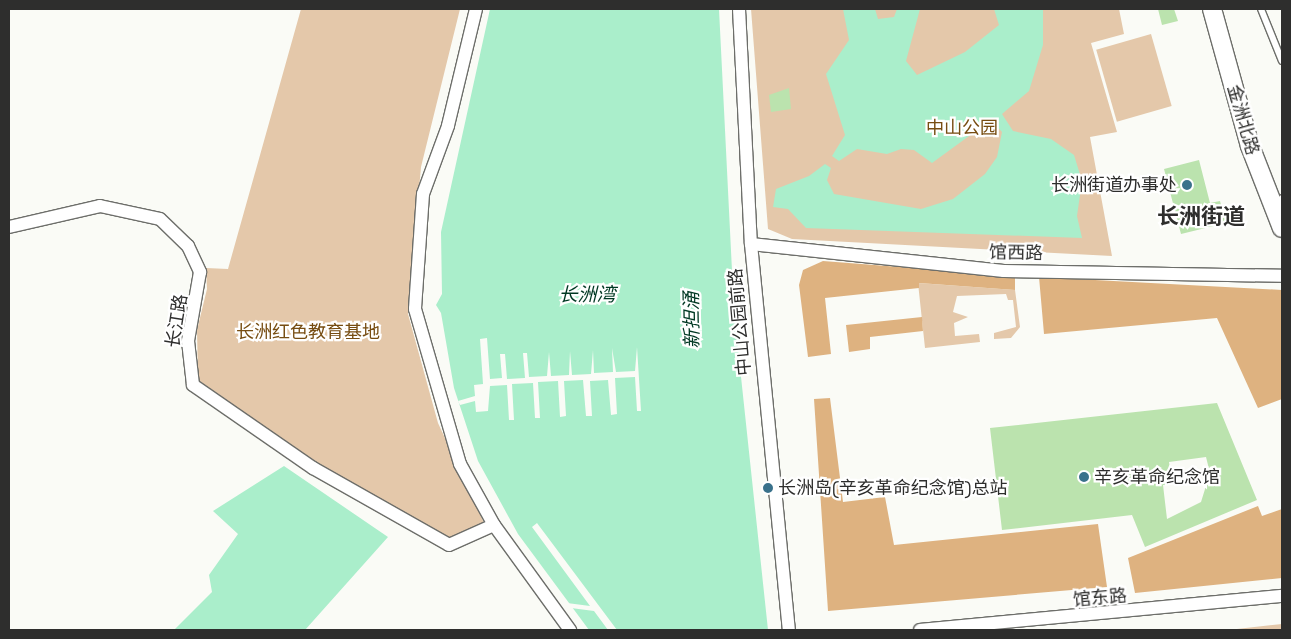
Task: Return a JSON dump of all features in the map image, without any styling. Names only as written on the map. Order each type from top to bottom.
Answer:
[{"type":"main road","name":"金洲北路","points":[[1212,9],[1250,146],[1279,223]]},
{"type":"street","points":[[476,9],[448,126],[423,194],[415,309],[460,464],[494,525],[570,630]]},
{"type":"street","name":"中山公园前路","points":[[739,9],[751,244],[789,630]]},
{"type":"street","name":"长江路","points":[[9,227],[100,206],[160,219],[188,246],[200,272],[188,341],[193,385],[313,468],[449,545],[494,525]]},
{"type":"street","name":"馆西路","points":[[751,244],[996,270],[1282,276]]},
{"type":"street","name":"馆东路","points":[[920,630],[1282,596]]},
{"type":"lane","points":[[1261,9],[1282,61]]},
{"type":"lane","points":[[1279,223],[1282,198]]},
{"type":"green space","name":"长洲红色教育基地","points":[[301,9],[460,9],[421,167],[408,314],[438,423],[484,523],[448,539],[323,467],[198,381],[197,330],[207,289],[206,268],[228,269]]},
{"type":"green space","name":"中山公园","points":[[751,9],[1119,9],[1124,34],[1091,43],[1117,132],[1090,137],[1112,256],[792,239],[768,229]]},
{"type":"green space","points":[[1151,34],[1172,106],[1117,122],[1096,50]]},
{"type":"green space","points":[[918,283],[1015,290],[1020,327],[1011,338],[994,339],[994,333],[1016,327],[1013,300],[1008,300],[1006,294],[957,296],[953,312],[968,317],[954,323],[955,336],[979,334],[980,342],[925,348]]},
{"type":"green space","points":[[1282,624],[1282,630],[1228,630]]},
{"type":"shaded area","points":[[823,261],[1015,276],[1015,290],[919,283],[919,288],[825,298],[831,354],[808,357],[799,285],[803,270]]},
{"type":"shaded area","points":[[1039,277],[1282,290],[1282,399],[1258,408],[1217,318],[1044,334]]},
{"type":"shaded area","points":[[922,317],[923,331],[870,337],[870,349],[849,352],[846,325]]},
{"type":"shaded area","points":[[830,398],[843,502],[885,497],[894,545],[1098,524],[1107,587],[828,611],[814,399]]},
{"type":"shaded area","points":[[1258,506],[1262,516],[1282,509],[1282,578],[1135,593],[1128,558]]},
{"type":"water","name":"长洲湾","points":[[490,9],[719,9],[734,311],[768,630],[589,630],[518,534],[478,461],[454,388],[441,313],[436,305],[442,294],[441,232]]},
{"type":"water","points":[[843,9],[875,9],[878,19],[894,17],[897,9],[920,9],[906,61],[917,75],[965,52],[999,25],[994,9],[1043,9],[1043,45],[1029,91],[1002,114],[1013,131],[1051,139],[1074,155],[1082,181],[1077,216],[1082,238],[806,228],[788,209],[773,207],[776,189],[809,176],[825,164],[831,168],[827,180],[834,194],[921,209],[953,199],[985,174],[997,157],[1002,132],[991,120],[932,163],[914,150],[901,149],[887,154],[857,149],[839,161],[832,156],[845,135],[826,74],[849,40]]},
{"type":"water","points":[[284,466],[388,537],[305,630],[174,630],[212,592],[209,575],[238,534],[213,511]]},
{"type":"pier","points":[[487,338],[490,379],[502,378],[500,354],[505,354],[507,379],[525,378],[523,353],[527,353],[529,377],[547,376],[549,352],[551,376],[569,375],[570,351],[572,375],[591,374],[593,350],[594,373],[613,372],[612,348],[616,372],[635,371],[637,347],[641,411],[637,411],[635,377],[615,378],[617,414],[611,415],[608,380],[590,381],[592,416],[586,416],[583,380],[564,381],[566,416],[560,417],[558,381],[538,382],[540,418],[535,418],[533,383],[512,384],[514,420],[509,420],[507,385],[490,386],[488,411],[476,412],[475,401],[460,405],[458,401],[475,396],[474,385],[483,384],[480,339]]},
{"type":"pier","points":[[537,523],[617,630],[608,630],[594,611],[571,608],[567,603],[590,606],[532,527]]},
{"type":"building","points":[[1158,9],[1174,9],[1178,21],[1162,25]]},
{"type":"building","points":[[789,88],[791,109],[771,112],[769,95]]},
{"type":"building","name":"长洲街道办事处","points":[[1199,160],[1210,203],[1220,201],[1226,223],[1181,234],[1164,169]]},
{"type":"building","name":"辛亥革命纪念馆","points":[[1217,403],[1257,500],[1145,547],[1132,515],[1002,530],[990,428]],"holes":[[[1206,457],[1210,473],[1201,502],[1167,519],[1163,485],[1172,484],[1169,462]]]},
{"type":"place","name":"长洲街道办事处","points":[[1187,185]]},
{"type":"place","name":"辛亥革命纪念馆","points":[[1084,477]]},
{"type":"place","name":"长洲岛(辛亥革命纪念馆)总站","points":[[768,488]]},
{"type":"district","name":"长洲街道","points":[[1201,217]]},
{"type":"water label","name":"新担涌","points":[[692,320]]}]
